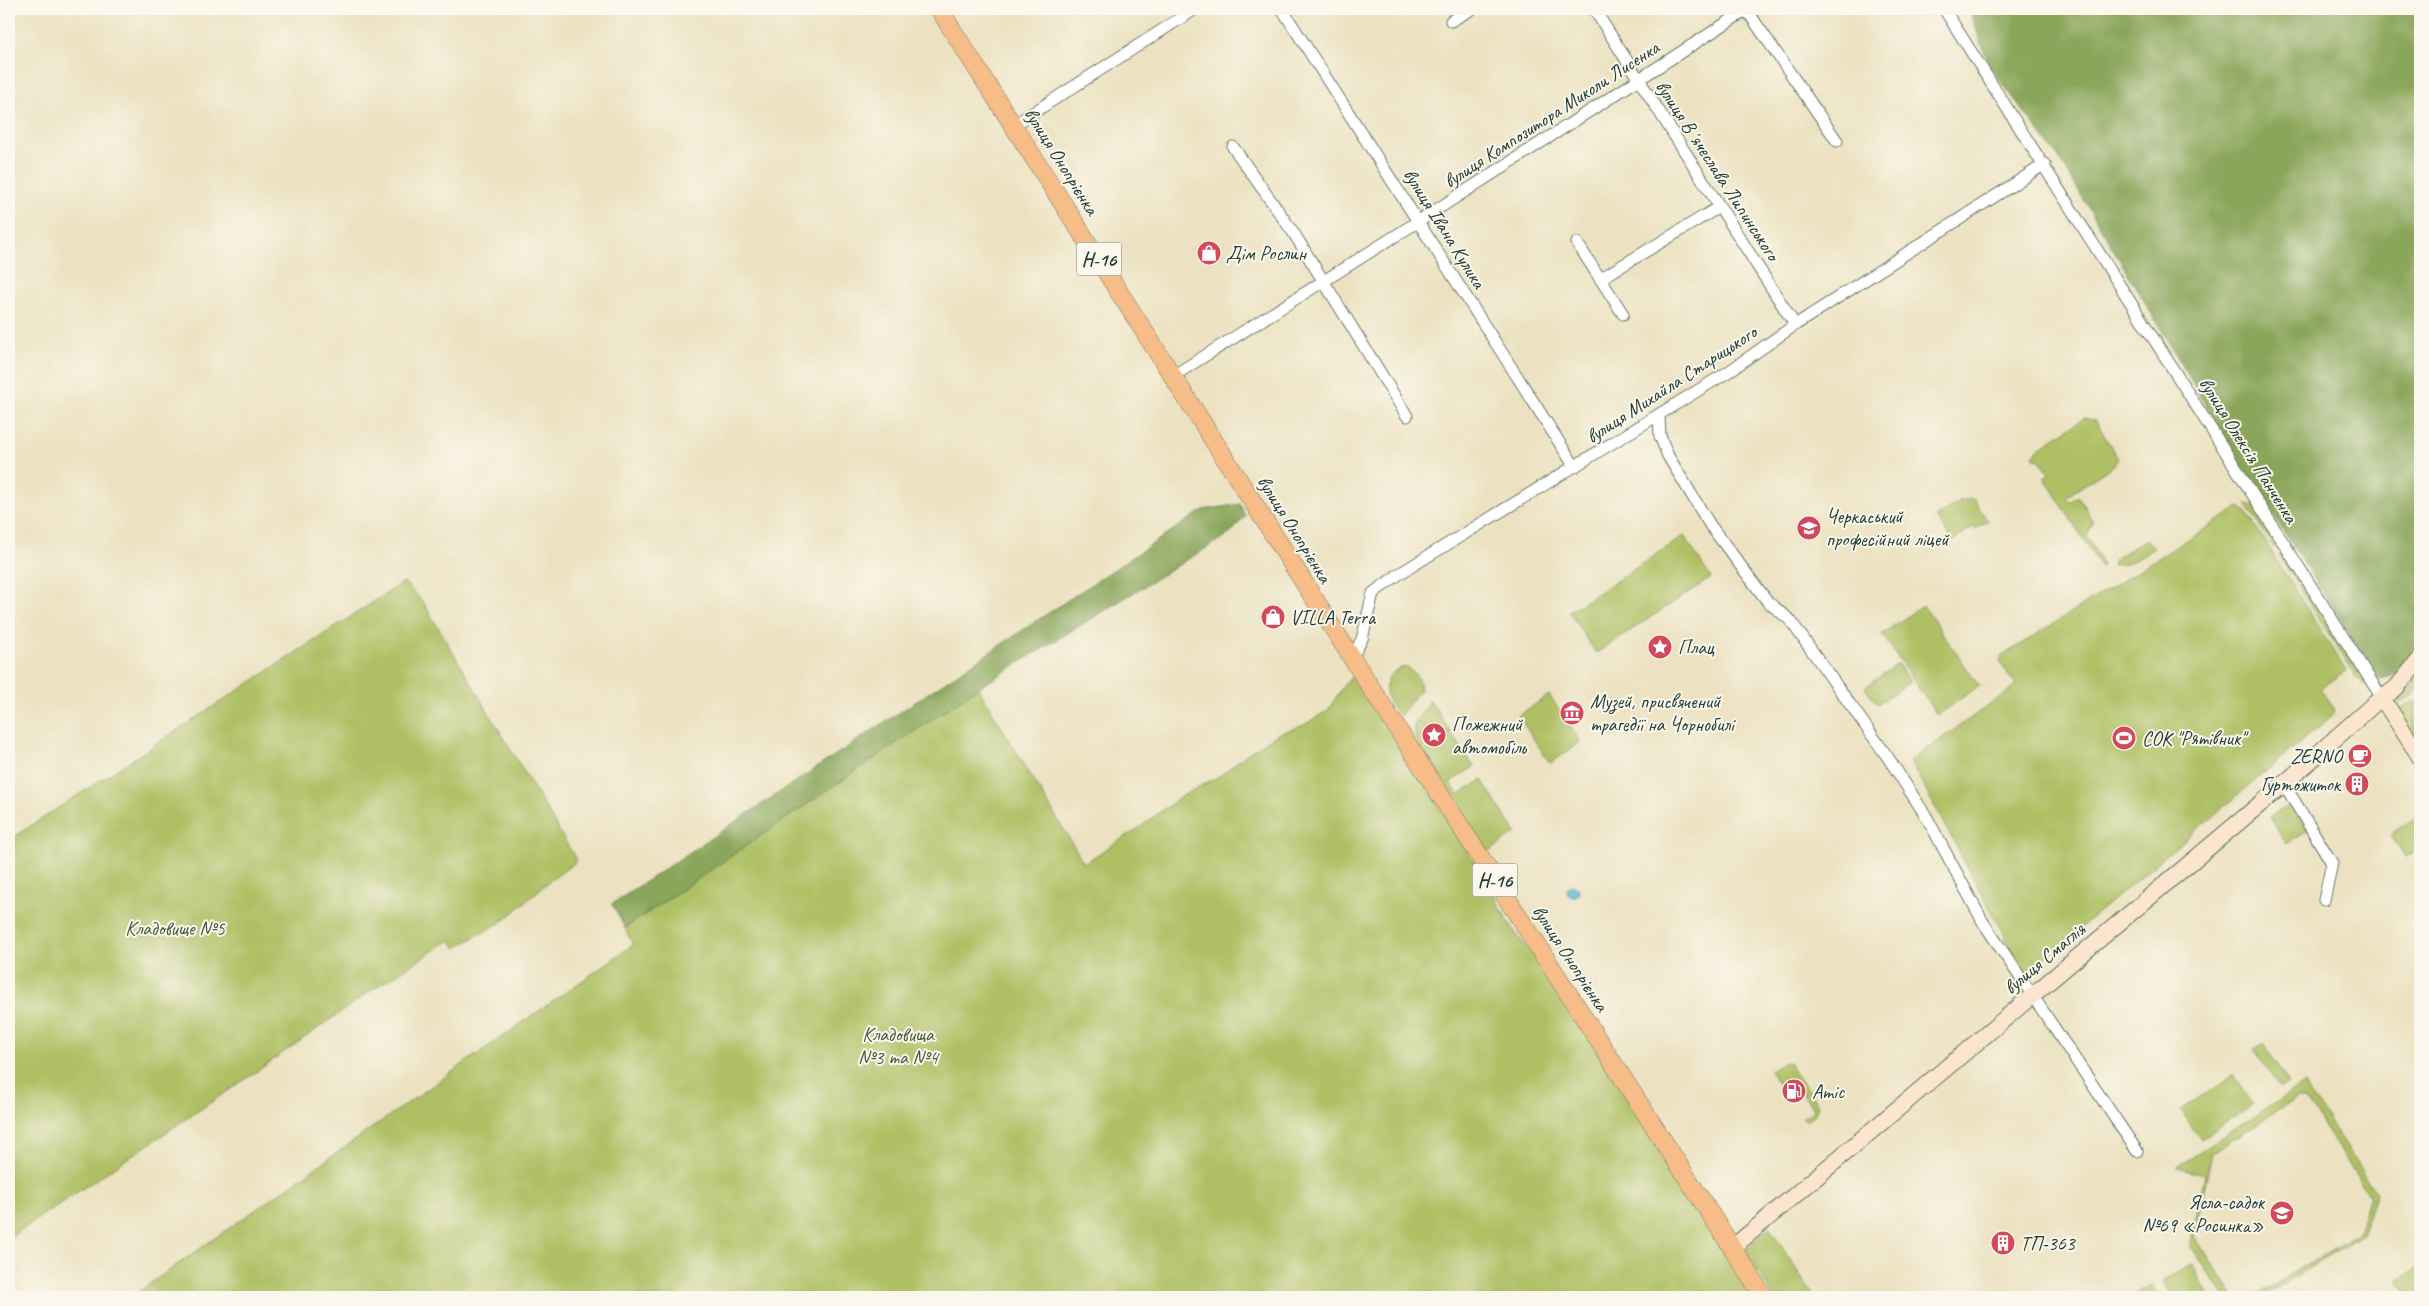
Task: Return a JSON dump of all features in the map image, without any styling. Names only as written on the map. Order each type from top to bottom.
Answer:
[{"type":"main road","name":"вулиця Онопрієнка","points":[[940,9],[1352,658],[1764,1297]]},
{"type":"street","points":[[1014,125],[1194,9]]},
{"type":"street","name":"вулиця Івана Кулика","points":[[1282,9],[1575,467]]},
{"type":"street","points":[[1451,21],[1472,9]]},
{"type":"street","name":"вулиця Вʼячеслава Липинського","points":[[1594,9],[1796,325]]},
{"type":"street","name":"вулиця Композитора Миколи Лисенка","points":[[1173,376],[1639,81],[1747,9],[1837,141]]},
{"type":"street","name":"вулиця Олексія Панченка","points":[[1944,9],[2045,164],[2251,494],[2420,757]]},
{"type":"street","points":[[1233,147],[1287,223],[1407,416]]},
{"type":"street","name":"вулиця Михайла Старицького","points":[[1352,658],[1362,639],[1372,593],[1399,574],[1659,416],[2045,164]]},
{"type":"street","points":[[1600,279],[1719,206]]},
{"type":"street","points":[[1577,243],[1623,314]]},
{"type":"street","points":[[1659,416],[1659,431],[1668,456],[1699,509],[1768,602],[1790,620],[1889,759],[1926,816],[1984,922],[2020,979],[2137,1151]]},
{"type":"street","name":"вулиця Смаглія","points":[[1732,1248],[2284,784],[2402,681],[2420,658]]},
{"type":"street","points":[[2284,784],[2332,863],[2324,900]]},
{"type":"green space","points":[[1969,9],[2420,9],[2420,644],[2408,663],[2399,672],[2378,679],[2244,469],[2059,158],[1990,67]]},
{"type":"green space","points":[[2084,418],[2096,421],[2118,459],[2114,465],[2066,497],[2070,502],[2078,496],[2093,522],[2087,536],[2103,565],[2101,567],[2044,477],[2049,474],[2041,461],[2033,457],[2038,449]]},
{"type":"green space","points":[[1973,499],[1988,521],[1975,529],[1973,527],[1952,541],[1936,517],[1960,501]]},
{"type":"green space","points":[[1240,504],[1245,516],[1231,533],[978,688],[625,928],[612,904],[1203,510]]},
{"type":"green space","points":[[2246,504],[2255,506],[2277,543],[2274,548]]},
{"type":"green space","name":"СОК \"Рятівник\"","points":[[2238,508],[2246,511],[2346,671],[2320,689],[2335,710],[2333,715],[2025,974],[1910,761],[2016,686],[2000,663],[2002,656]]},
{"type":"green space","points":[[1684,536],[1711,578],[1596,653],[1569,612]]},
{"type":"green space","points":[[2147,540],[2154,548],[2127,564],[2112,565],[2114,559]]},
{"type":"green space","points":[[2278,555],[2286,555],[2368,683],[2369,688],[2356,677]]},
{"type":"green space","name":"Кладовище №5","points":[[404,582],[423,602],[577,861],[546,884],[506,919],[456,948],[450,940],[372,990],[256,1072],[9,1238],[9,840]]},
{"type":"green space","points":[[1923,605],[1979,686],[1937,715],[1882,634]]},
{"type":"green space","points":[[1898,664],[1910,682],[1877,704],[1865,687]]},
{"type":"green space","points":[[1403,667],[1410,669],[1415,674],[1421,688],[1400,716],[1390,703],[1386,690],[1390,677]]},
{"type":"green space","points":[[2420,671],[2420,688],[2397,707],[2395,699],[2411,689]]},
{"type":"green space","name":"Кладовища №3 та №4","points":[[1354,674],[1491,887],[1513,929],[1542,965],[1756,1297],[131,1297],[633,945],[625,928],[978,688],[1084,863],[1136,830],[1182,796],[1221,775],[1248,753],[1278,734],[1304,725],[1328,710],[1344,685]]},
{"type":"green space","points":[[1549,695],[1581,742],[1550,763],[1518,716]]},
{"type":"green space","points":[[2420,697],[2420,743],[2416,732],[2414,712]]},
{"type":"green space","points":[[1430,700],[1451,733],[1415,723]]},
{"type":"green space","points":[[2414,700],[2414,728],[2413,736],[2398,711]]},
{"type":"green space","points":[[1414,725],[1426,728],[1425,736],[1443,741],[1445,733],[1453,735],[1474,767],[1450,782],[1458,795],[1482,780],[1516,833],[1490,851],[1486,850],[1422,753],[1416,741]]},
{"type":"green space","points":[[2291,804],[2308,830],[2286,844],[2270,817]]},
{"type":"green space","points":[[2420,815],[2420,849],[2405,858],[2390,834]]},
{"type":"green space","points":[[2263,1043],[2289,1084],[2280,1089],[2254,1049]]},
{"type":"green space","points":[[1785,1062],[1789,1063],[1818,1105],[1815,1114],[1805,1122],[1802,1118],[1814,1110],[1795,1083],[1783,1091],[1770,1071]]},
{"type":"green space","points":[[2233,1075],[2253,1104],[2200,1139],[2181,1110]]},
{"type":"green space","points":[[2304,1084],[2376,1193],[2362,1235],[2270,1292],[2258,1297],[2248,1297],[2272,1286],[2352,1237],[2360,1229],[2370,1196],[2305,1098],[2297,1098],[2212,1153],[2194,1236],[2234,1297],[2225,1297],[2190,1245],[2205,1174],[2177,1167]]},
{"type":"green space","points":[[1769,1227],[1814,1297],[1774,1297],[1748,1257],[1746,1251],[1748,1247]]},
{"type":"green space","points":[[2193,1264],[2209,1294],[2203,1297],[2173,1297],[2164,1280]]},
{"type":"green space","points":[[2418,1267],[2420,1271],[2420,1297],[2408,1297],[2397,1280]]},
{"type":"green space","points":[[2153,1284],[2161,1297],[2130,1297]]},
{"type":"water","points":[[1571,885],[1575,885],[1579,891],[1575,897],[1571,897],[1567,893],[1567,889]]},
{"type":"place","name":"Дім Рослин","points":[[1209,253]]},
{"type":"place","name":"Черкаський професійний ліцей","points":[[1809,528]]},
{"type":"place","name":"VILLA Terra","points":[[1273,617]]},
{"type":"place","name":"Плац","points":[[1660,647]]},
{"type":"place","name":"Музей, присвячений трагедії на Чорнобилі","points":[[1572,713]]},
{"type":"place","name":"Пожежний автомобіль","points":[[1434,735]]},
{"type":"place","name":"СОК \"Рятівник\"","points":[[2124,738]]},
{"type":"place","name":"ZERNO","points":[[2360,756]]},
{"type":"place","name":"Гуртожиток","points":[[2357,784]]},
{"type":"place","name":"Amic","points":[[1794,1091]]},
{"type":"place","name":"Ясла-садок №69 «Росинка»","points":[[2282,1213]]},
{"type":"place","name":"ТП-363","points":[[2003,1243]]}]
